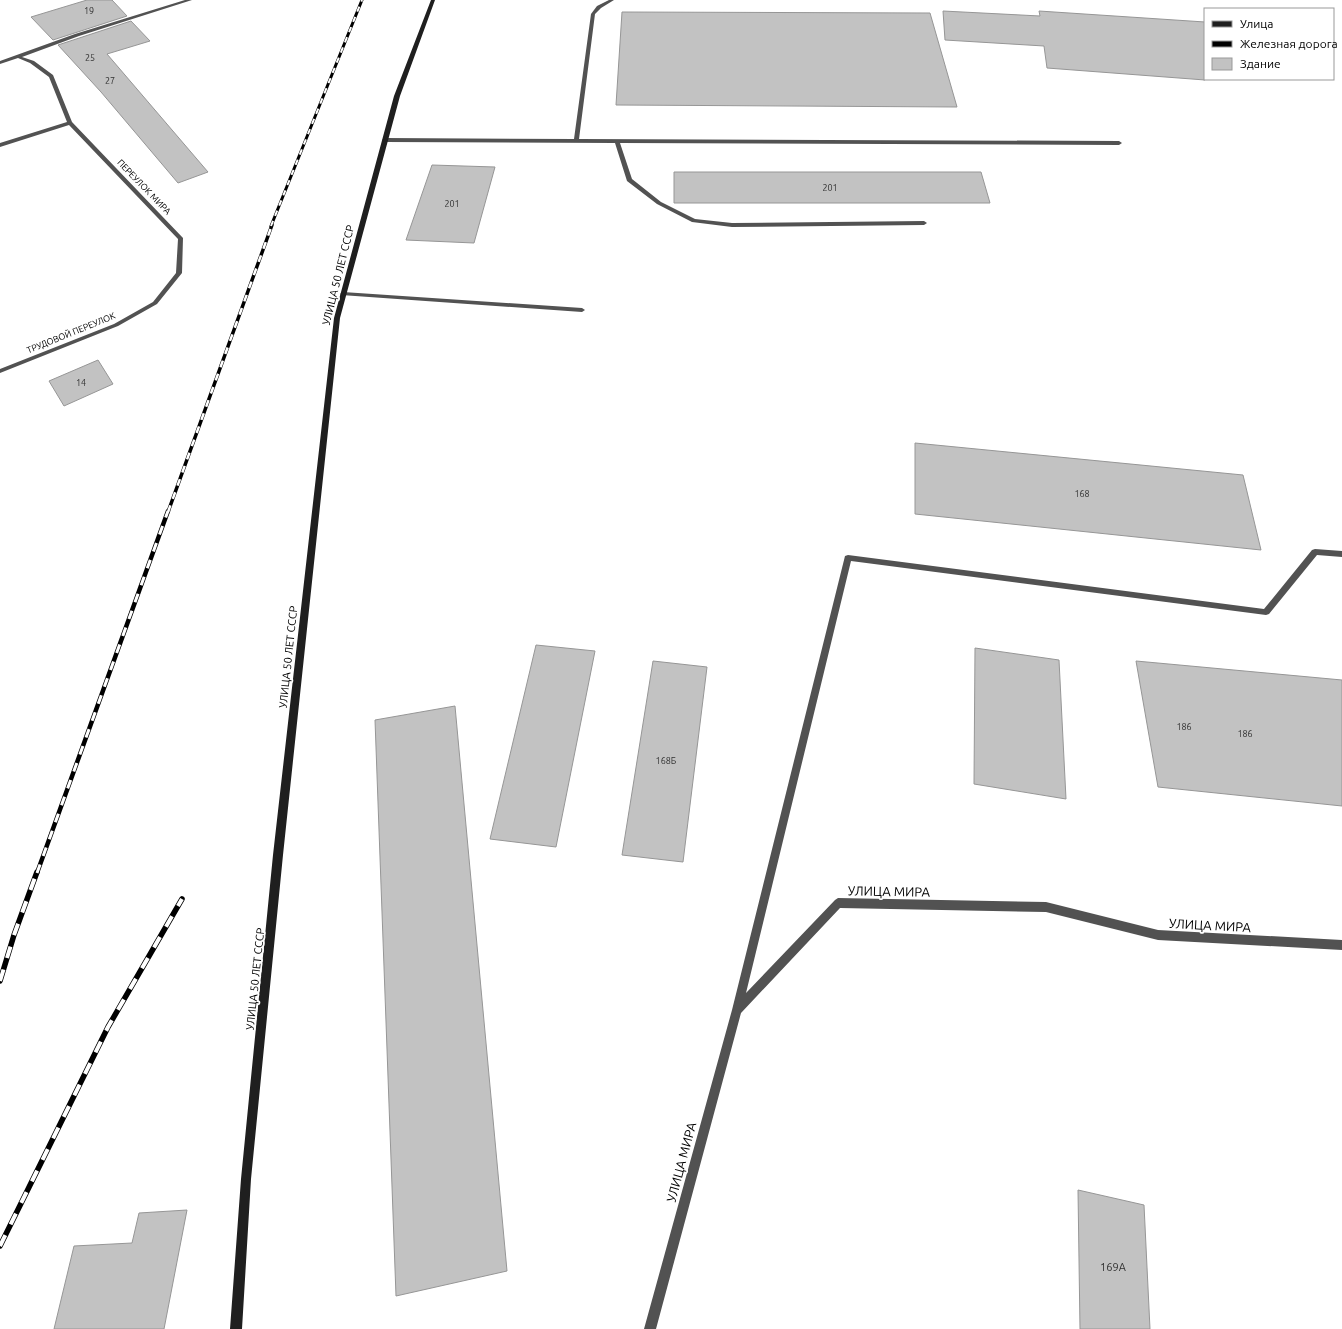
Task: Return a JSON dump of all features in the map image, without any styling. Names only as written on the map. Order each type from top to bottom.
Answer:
[{"type":"street","points":[[0,63],[77,35],[190,0]]},
{"type":"street","name":"УЛИЦА 50 ЛЕТ СССР","points":[[236,1329],[246,1179],[278,855],[336,318],[397,96],[433,0]]},
{"type":"street","points":[[576,141],[593,14],[599,7],[612,0]]},
{"type":"street","name":"ПЕРЕУЛОК МИРА","points":[[19,57],[32,62],[51,76],[70,123],[181,239],[179,273]]},
{"type":"street","points":[[0,145],[70,123]]},
{"type":"street","points":[[385,140],[1119,143]]},
{"type":"street","points":[[617,141],[629,180],[659,203],[694,221],[732,225],[924,223]]},
{"type":"street","name":"ТРУДОВОЙ ПЕРЕУЛОК","points":[[0,371],[116,325],[155,303],[179,273]]},
{"type":"street","points":[[343,294],[582,310]]},
{"type":"street","points":[[737,1010],[848,558],[1266,612],[1315,552],[1342,554]]},
{"type":"street","name":"УЛИЦА МИРА","points":[[650,1329],[737,1010],[838,903],[1046,907],[1158,935],[1342,945]]},
{"type":"building","points":[[87,0],[112,0],[127,16],[53,40],[31,17]]},
{"type":"building","points":[[943,11],[1040,16],[1039,11],[1204,22],[1204,80],[1047,68],[1044,46],[945,40]]},
{"type":"building","points":[[622,12],[930,13],[957,107],[616,105]]},
{"type":"building","points":[[131,21],[150,41],[107,54],[208,172],[178,183],[101,92],[58,45]]},
{"type":"building","points":[[432,165],[495,167],[474,243],[406,240]]},
{"type":"building","points":[[674,172],[981,172],[990,203],[674,203]]},
{"type":"building","points":[[98,360],[113,384],[64,406],[49,381]]},
{"type":"building","points":[[915,443],[1243,475],[1261,550],[915,514]]},
{"type":"building","points":[[536,645],[595,651],[556,847],[490,839]]},
{"type":"building","points":[[975,648],[1059,660],[1066,799],[974,784]]},
{"type":"building","points":[[653,661],[707,667],[683,862],[622,855]]},
{"type":"building","points":[[1136,661],[1342,680],[1342,806],[1158,787]]},
{"type":"building","points":[[455,706],[507,1271],[396,1296],[375,720]]},
{"type":"building","points":[[1078,1190],[1144,1205],[1150,1329],[1080,1329]]},
{"type":"building","points":[[187,1210],[164,1329],[54,1329],[74,1246],[132,1243],[139,1213]]},
{"type":"railway","points":[[271,226],[362,0]]},
{"type":"railway","points":[[168,512],[272,225]]},
{"type":"railway","points":[[37,873],[168,511]]},
{"type":"railway","points":[[0,981],[14,935],[37,872]]},
{"type":"railway","points":[[0,1246],[108,1027],[182,899]]}]
